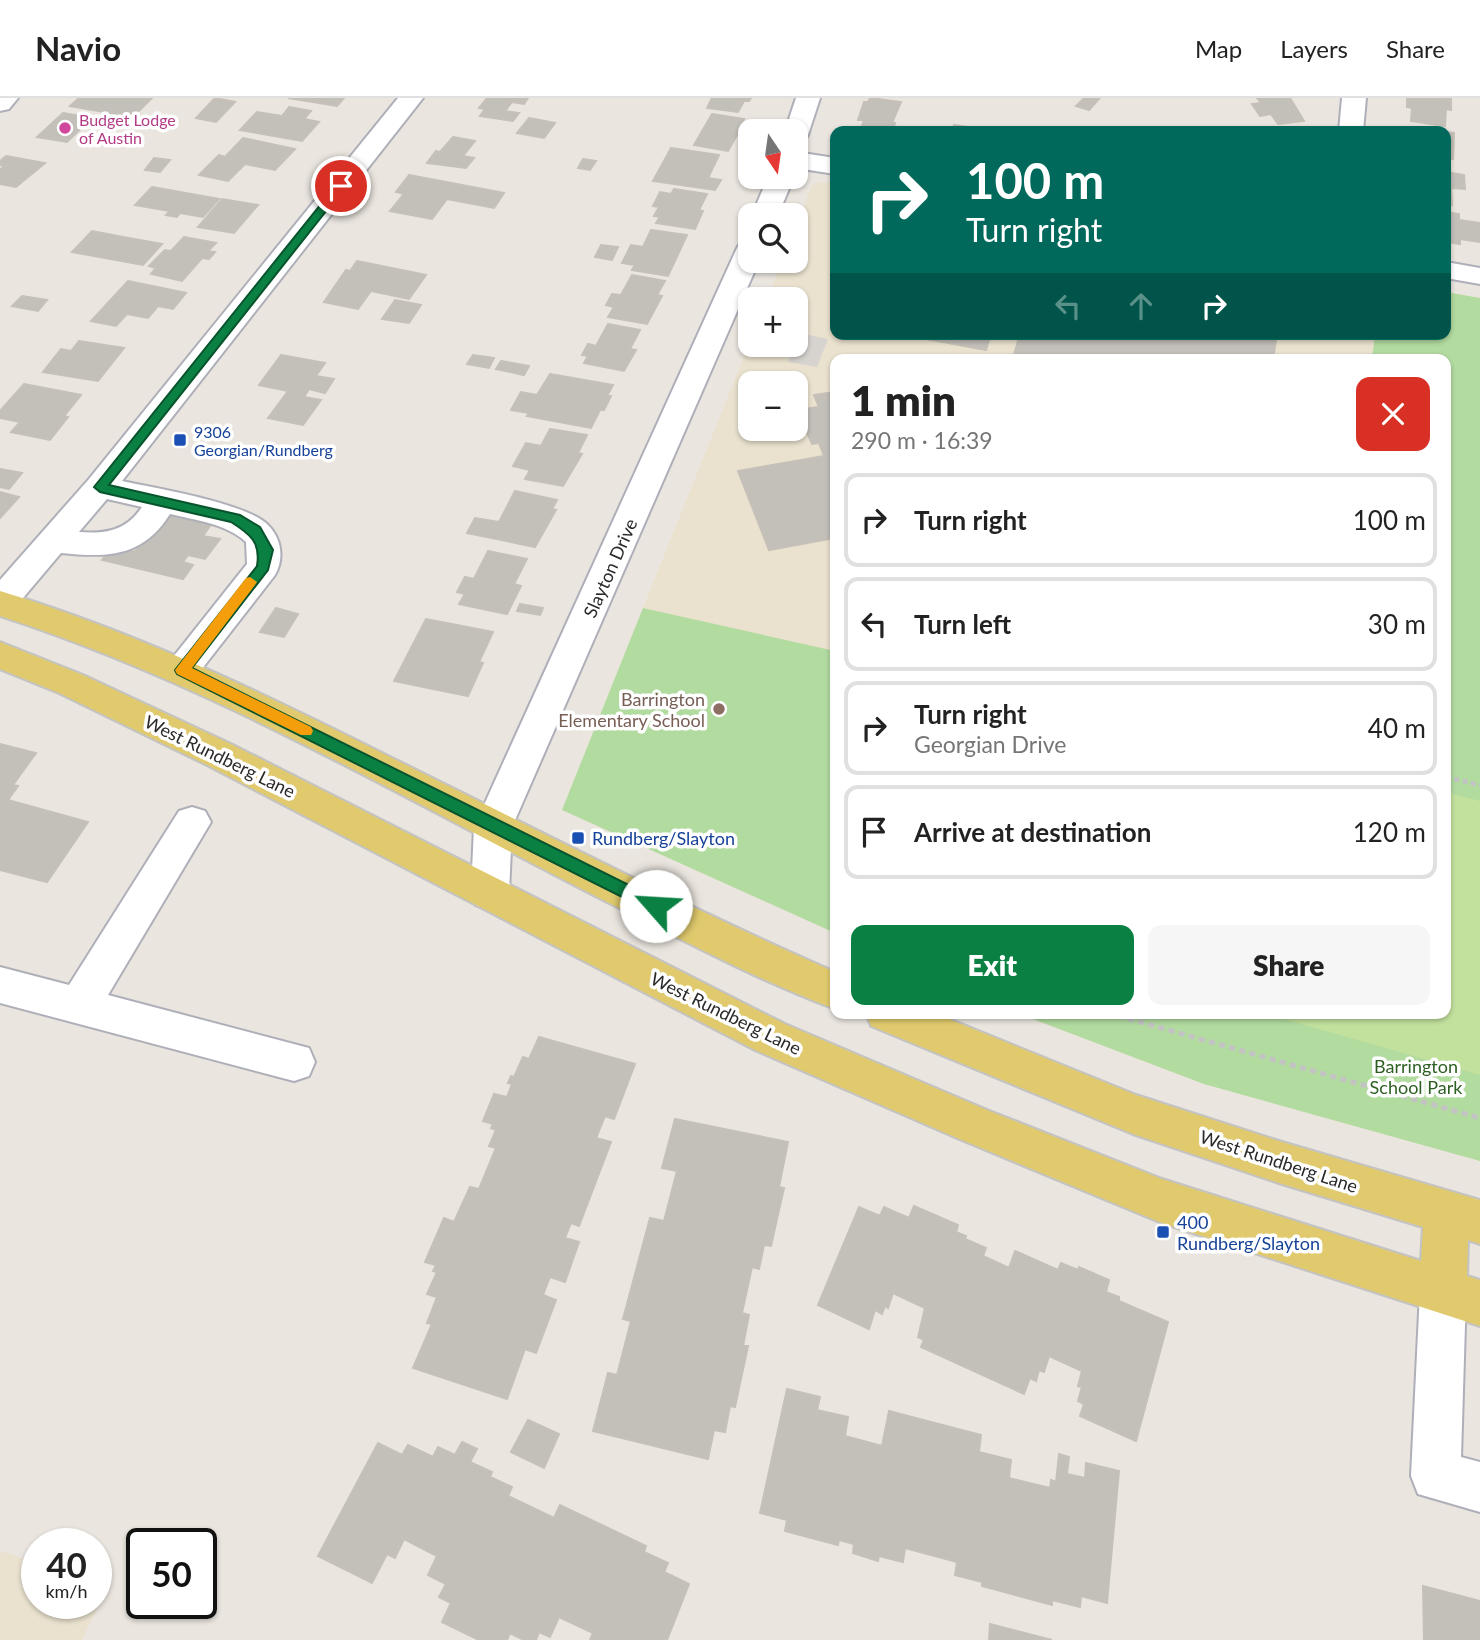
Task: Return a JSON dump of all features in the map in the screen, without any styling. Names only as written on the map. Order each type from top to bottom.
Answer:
[{"type":"main road","points":[[0,602],[63,622],[182,670],[494,827],[830,989]]},
{"type":"main road","name":"West Rundberg Lane","points":[[0,655],[71,684],[220,755],[770,1037],[972,1124],[1162,1201],[1461,1297]]},
{"type":"main road","name":"West Rundberg Lane","points":[[901,1019],[1133,1114],[1463,1218]]},
{"type":"main road","points":[[1461,1297],[1463,1218]]},
{"type":"street","points":[[0,104],[6,98]]},
{"type":"street","points":[[0,602],[100,487],[411,98]]},
{"type":"street","points":[[801,119],[808,98]]},
{"type":"street","points":[[1351,126],[1354,98]]},
{"type":"street","points":[[808,162],[830,165]]},
{"type":"street","points":[[1451,271],[1480,276]]},
{"type":"street","name":"Slayton Drive","points":[[490,893],[494,827],[740,273]]},
{"type":"street","points":[[100,487],[235,519],[255,531],[266,550],[263,567],[182,670]]},
{"type":"street","points":[[53,541],[88,545],[127,538],[142,529],[161,502]]},
{"type":"street","points":[[79,1006],[192,822]]},
{"type":"street","points":[[0,985],[294,1062]]},
{"type":"street","points":[[1461,1297],[1436,1476],[1480,1488]]},
{"type":"path","points":[[1451,778],[1480,785]]},
{"type":"path","points":[[1129,1019],[1480,1118]]},
{"type":"shaded area","name":"Barrington Elementary School","points":[[830,182],[830,340],[1451,340],[1451,293],[1480,298],[1480,1161],[1204,1084],[1033,1019],[1451,1019],[1451,354],[830,354],[830,931],[562,810],[738,371],[738,441],[808,441],[808,371],[738,371],[744,357],[808,357],[808,287],[772,287],[777,273],[808,273],[808,203],[805,203],[813,183]]},
{"type":"shaded area","points":[[808,335],[828,339],[817,367],[788,362],[790,357],[808,357]]},
{"type":"shaded area","points":[[0,1551],[21,1558],[21,1619],[92,1619],[82,1640],[0,1640]]},
{"type":"green space","name":"Barrington School Park","points":[[1451,293],[1480,298],[1480,1161],[1204,1084],[1033,1019],[1451,1019],[1451,354],[1373,354],[1374,340],[1451,340]]},
{"type":"green space","points":[[643,608],[830,650],[830,931],[562,810]]},
{"type":"green space","points":[[1451,793],[1480,801],[1480,1075],[1284,1019],[1451,1019]]},
{"type":"building","points":[[79,98],[152,98],[133,117],[70,106]]},
{"type":"building","points":[[215,98],[235,102],[216,122],[196,118]]},
{"type":"building","points":[[288,98],[344,98],[337,106]]},
{"type":"building","points":[[487,98],[528,98],[524,104],[512,102],[505,111],[519,113],[513,121],[480,116],[485,109],[479,108]]},
{"type":"building","points":[[712,98],[751,98],[744,101],[738,112],[707,108]]},
{"type":"building","points":[[870,98],[901,102],[892,123],[895,123],[894,126],[862,126],[864,120],[858,120],[864,102],[868,102]]},
{"type":"building","points":[[1084,98],[1099,99],[1089,110],[1076,106]]},
{"type":"building","points":[[1257,98],[1290,98],[1304,121],[1278,124],[1271,114],[1260,116],[1252,104],[1261,103]]},
{"type":"building","points":[[1407,98],[1451,99],[1451,110],[1446,109],[1445,126],[1411,121],[1412,108],[1407,107]]},
{"type":"building","points":[[289,107],[311,111],[304,119],[319,122],[302,141],[240,130],[257,112],[282,116]]},
{"type":"building","name":"Budget Lodge of Austin","points":[[63,113],[92,118],[67,142],[37,137]]},
{"type":"building","points":[[712,114],[744,119],[738,119],[738,134],[728,151],[694,145]]},
{"type":"building","points":[[529,118],[555,123],[544,138],[517,133]]},
{"type":"building","points":[[1451,133],[1454,133],[1451,159]]},
{"type":"building","points":[[453,137],[475,141],[463,156],[474,158],[466,168],[427,163],[436,151],[440,152]]},
{"type":"building","points":[[243,138],[295,149],[275,170],[245,164],[228,181],[199,175],[219,155],[225,157]]},
{"type":"building","points":[[671,148],[719,155],[708,178],[721,180],[715,190],[653,181]]},
{"type":"building","points":[[6,156],[45,163],[16,187],[0,184],[0,170],[4,166],[0,165],[0,161]]},
{"type":"building","points":[[154,158],[170,160],[160,172],[145,170]]},
{"type":"building","points":[[583,159],[596,161],[590,170],[578,168]]},
{"type":"building","points":[[1451,173],[1464,175],[1465,189],[1451,188]]},
{"type":"building","points":[[409,175],[504,193],[494,208],[447,199],[432,219],[390,211],[404,194],[396,192]]},
{"type":"building","points":[[152,187],[219,199],[203,217],[180,213],[177,217],[166,215],[170,211],[135,205]]},
{"type":"building","points":[[674,189],[707,194],[699,210],[703,211],[695,229],[656,223],[660,217],[654,216],[659,207],[653,206],[660,192],[671,194]]},
{"type":"building","points":[[222,199],[258,205],[234,233],[198,227]]},
{"type":"building","points":[[1451,213],[1459,214],[1459,220],[1480,223],[1480,242],[1460,239],[1460,244],[1451,243]]},
{"type":"building","points":[[651,230],[687,235],[668,276],[632,270],[635,265],[622,263],[631,245],[643,247]]},
{"type":"building","points":[[92,231],[162,244],[143,265],[72,252]]},
{"type":"building","points":[[184,237],[216,243],[208,251],[215,252],[209,259],[202,258],[182,281],[151,274],[156,268],[149,266],[165,250],[171,251]]},
{"type":"building","points":[[601,245],[618,247],[612,260],[595,257]]},
{"type":"building","points":[[357,261],[426,275],[409,299],[371,291],[358,309],[324,302],[346,270],[350,271]]},
{"type":"building","points":[[632,275],[665,281],[657,295],[662,296],[647,324],[608,317],[614,307],[606,305],[612,294],[621,295]]},
{"type":"building","points":[[128,281],[186,293],[173,309],[158,306],[148,318],[127,314],[116,326],[91,321]]},
{"type":"building","points":[[22,296],[47,300],[38,311],[12,306]]},
{"type":"building","points":[[395,300],[421,305],[409,323],[382,319]]},
{"type":"building","points":[[608,324],[640,330],[630,349],[636,350],[624,371],[584,363],[588,356],[582,355],[588,344],[596,346]]},
{"type":"building","points":[[932,340],[989,340],[986,350]]},
{"type":"building","points":[[1018,340],[1276,340],[1274,354],[1014,354]]},
{"type":"building","points":[[79,341],[124,348],[98,381],[43,372],[61,349],[71,351]]},
{"type":"building","points":[[281,355],[325,363],[316,376],[334,379],[325,393],[309,389],[304,397],[321,400],[303,425],[268,418],[288,391],[259,385]]},
{"type":"building","points":[[473,355],[494,358],[489,368],[467,364]]},
{"type":"building","points":[[501,361],[529,366],[524,375],[496,369]]},
{"type":"building","points":[[550,374],[613,385],[604,410],[600,410],[591,428],[527,416],[529,413],[511,410],[521,392],[537,395]]},
{"type":"building","points":[[24,384],[81,395],[50,440],[11,432],[20,422],[0,418],[0,411]]},
{"type":"building","points":[[830,393],[830,539],[769,550],[738,471],[824,456],[819,443],[812,444],[808,435],[808,408],[819,407],[814,395]]},
{"type":"building","points":[[550,429],[587,435],[578,453],[582,454],[563,486],[525,479],[530,470],[513,466],[526,443],[541,446]]},
{"type":"building","points":[[0,469],[22,473],[9,489],[0,487]]},
{"type":"building","points":[[515,491],[557,500],[552,509],[556,510],[535,547],[467,533],[475,518],[499,522]]},
{"type":"building","points":[[0,492],[19,497],[0,518]]},
{"type":"building","points":[[168,508],[215,519],[203,536],[220,539],[205,559],[188,555],[183,562],[193,565],[183,579],[102,560],[113,546],[135,551]]},
{"type":"building","points":[[488,551],[527,559],[514,584],[521,586],[507,614],[459,604],[465,594],[457,592],[465,577],[474,579]]},
{"type":"building","points":[[520,604],[543,608],[540,615],[517,611]]},
{"type":"building","points":[[276,608],[298,614],[284,637],[260,632]]},
{"type":"building","points":[[426,619],[493,632],[479,662],[483,663],[468,696],[394,681]]},
{"type":"building","points":[[0,744],[36,753],[13,785],[18,786],[8,800],[88,822],[47,882],[0,870]]},
{"type":"building","points":[[539,1037],[635,1064],[614,1119],[605,1116],[596,1138],[611,1142],[579,1226],[571,1223],[565,1238],[579,1242],[565,1282],[550,1277],[543,1295],[556,1300],[536,1353],[525,1349],[507,1399],[413,1368],[432,1324],[427,1323],[437,1297],[427,1294],[437,1272],[433,1271],[436,1265],[425,1262],[444,1218],[454,1222],[470,1187],[479,1189],[496,1148],[489,1146],[496,1130],[491,1128],[493,1124],[483,1121],[494,1094],[507,1097],[512,1084],[508,1083],[511,1076],[514,1077],[523,1057],[529,1059]]},
{"type":"building","points":[[675,1119],[788,1142],[779,1187],[784,1188],[771,1246],[764,1245],[759,1269],[752,1267],[742,1313],[749,1315],[743,1346],[748,1346],[735,1407],[730,1406],[725,1432],[714,1430],[708,1459],[593,1431],[608,1373],[617,1375],[631,1321],[623,1319],[650,1218],[664,1221],[677,1171],[662,1168]]},
{"type":"building","points":[[914,1206],[958,1225],[956,1232],[986,1248],[983,1256],[1009,1268],[1015,1251],[1058,1270],[1061,1263],[1078,1270],[1079,1267],[1109,1280],[1106,1292],[1119,1297],[1119,1301],[1168,1322],[1136,1441],[1080,1416],[1084,1404],[1078,1401],[1082,1387],[1078,1386],[1082,1371],[1049,1356],[1044,1372],[1039,1370],[1036,1381],[1030,1378],[1024,1394],[921,1347],[924,1340],[918,1337],[925,1308],[893,1293],[888,1308],[885,1306],[882,1314],[875,1310],[869,1329],[818,1305],[859,1207],[880,1216],[884,1207],[909,1218]]},
{"type":"building","points":[[787,1389],[820,1397],[817,1410],[848,1417],[845,1436],[882,1446],[889,1411],[981,1435],[979,1452],[1011,1460],[1009,1478],[1050,1488],[1051,1480],[1056,1482],[1059,1454],[1069,1457],[1067,1474],[1085,1478],[1086,1463],[1119,1471],[1107,1603],[1081,1596],[1080,1607],[1052,1600],[1052,1605],[982,1586],[982,1582],[955,1575],[957,1562],[905,1548],[903,1562],[879,1556],[878,1561],[853,1553],[854,1544],[839,1540],[838,1545],[785,1531],[787,1520],[760,1513]]},
{"type":"building","points":[[528,1420],[559,1434],[544,1468],[511,1452]]},
{"type":"building","points":[[462,1442],[477,1449],[470,1462],[492,1472],[490,1477],[512,1487],[508,1496],[554,1518],[560,1505],[646,1546],[644,1552],[668,1563],[664,1572],[689,1584],[667,1640],[590,1640],[593,1633],[559,1617],[550,1637],[539,1632],[536,1640],[524,1640],[510,1633],[507,1640],[479,1640],[442,1622],[451,1603],[439,1597],[446,1584],[428,1575],[437,1556],[404,1539],[395,1558],[387,1554],[372,1583],[318,1556],[378,1443],[402,1455],[408,1445],[433,1457],[438,1447],[455,1455]]},
{"type":"building","points":[[1423,1586],[1480,1601],[1480,1640],[1424,1640]]},
{"type":"building","points":[[990,1624],[1052,1640],[989,1640]]},
{"type":"slow traffic","points":[[250,582],[182,670],[306,731]]},
{"type":"place","name":"Budget Lodge of Austin","points":[[65,128]]},
{"type":"place","name":"9306 Georgian/Rundberg","points":[[180,440]]},
{"type":"place","name":"Barrington Elementary School","points":[[719,709]]},
{"type":"place","name":"Rundberg/Slayton","points":[[578,838]]},
{"type":"place","name":"400 Rundberg/Slayton","points":[[1163,1232]]},
{"type":"route","points":[[341,186],[100,487],[235,519],[255,531],[266,550],[263,567],[182,670],[656,906]]}]
